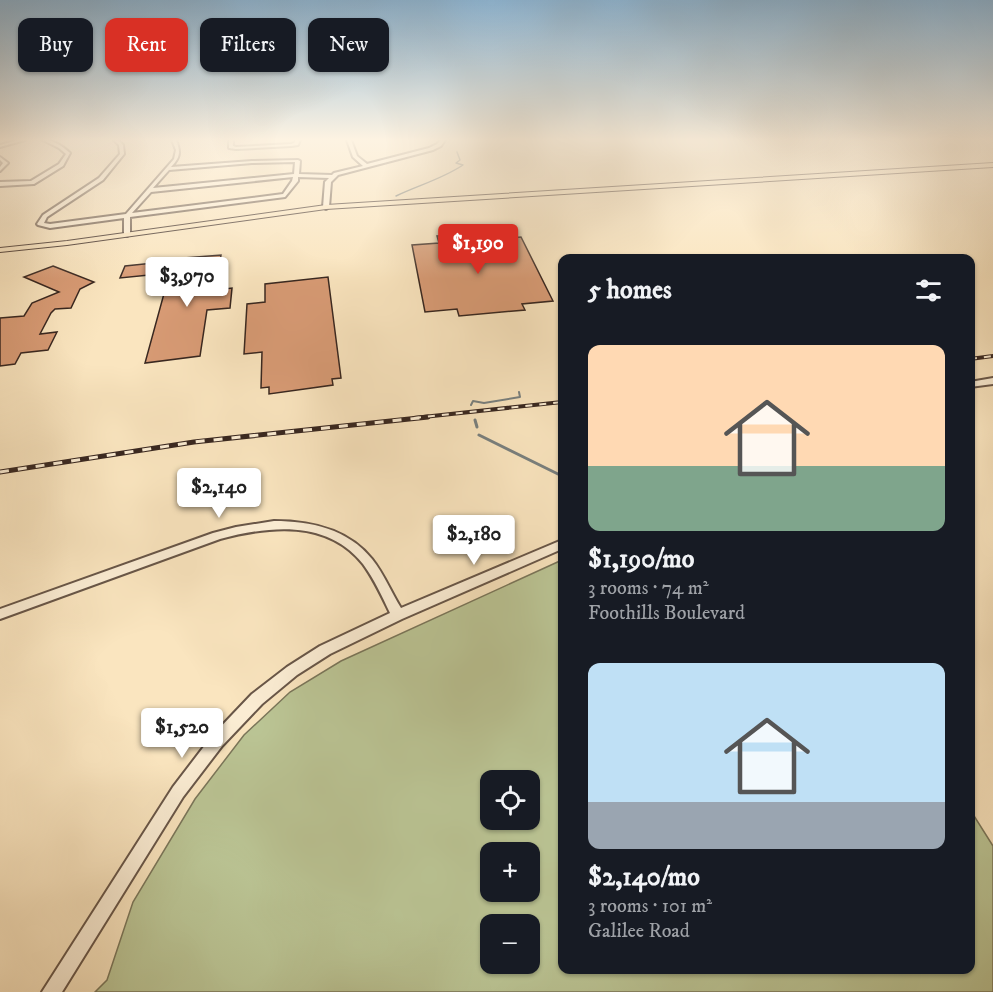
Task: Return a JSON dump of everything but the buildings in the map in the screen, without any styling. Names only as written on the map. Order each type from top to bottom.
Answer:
[{"type":"main road","points":[[0,251],[326,207],[655,186]]},
{"type":"street","points":[[86,186],[45,216],[40,224],[50,226],[285,195],[290,186]]},
{"type":"street","points":[[127,234],[128,215],[154,186]]},
{"type":"street","points":[[150,190],[188,186]]},
{"type":"street","points":[[326,207],[328,186]]},
{"type":"street","points":[[975,384],[993,381]]},
{"type":"street","points":[[0,614],[217,536],[251,526],[281,523],[328,531],[354,548],[369,565],[398,615]]},
{"type":"street","points":[[51,992],[178,792],[217,741],[256,699],[292,671],[325,650],[398,615],[558,546]]},
{"type":"green space","points":[[558,562],[558,974],[975,974],[975,817],[993,846],[993,992],[95,992],[107,980],[133,902],[195,799],[244,735],[290,692],[341,661]]},
{"type":"waterway","points":[[396,196],[419,186]]},
{"type":"waterway","points":[[471,405],[473,401],[484,403],[520,397],[519,392]]},
{"type":"waterway","points":[[475,420],[477,427]]},
{"type":"waterway","points":[[479,435],[558,474]]},
{"type":"railway","points":[[975,358],[993,356]]},
{"type":"railway","points":[[414,418],[558,402]]},
{"type":"railway","points":[[0,472],[194,442],[428,417]]}]
